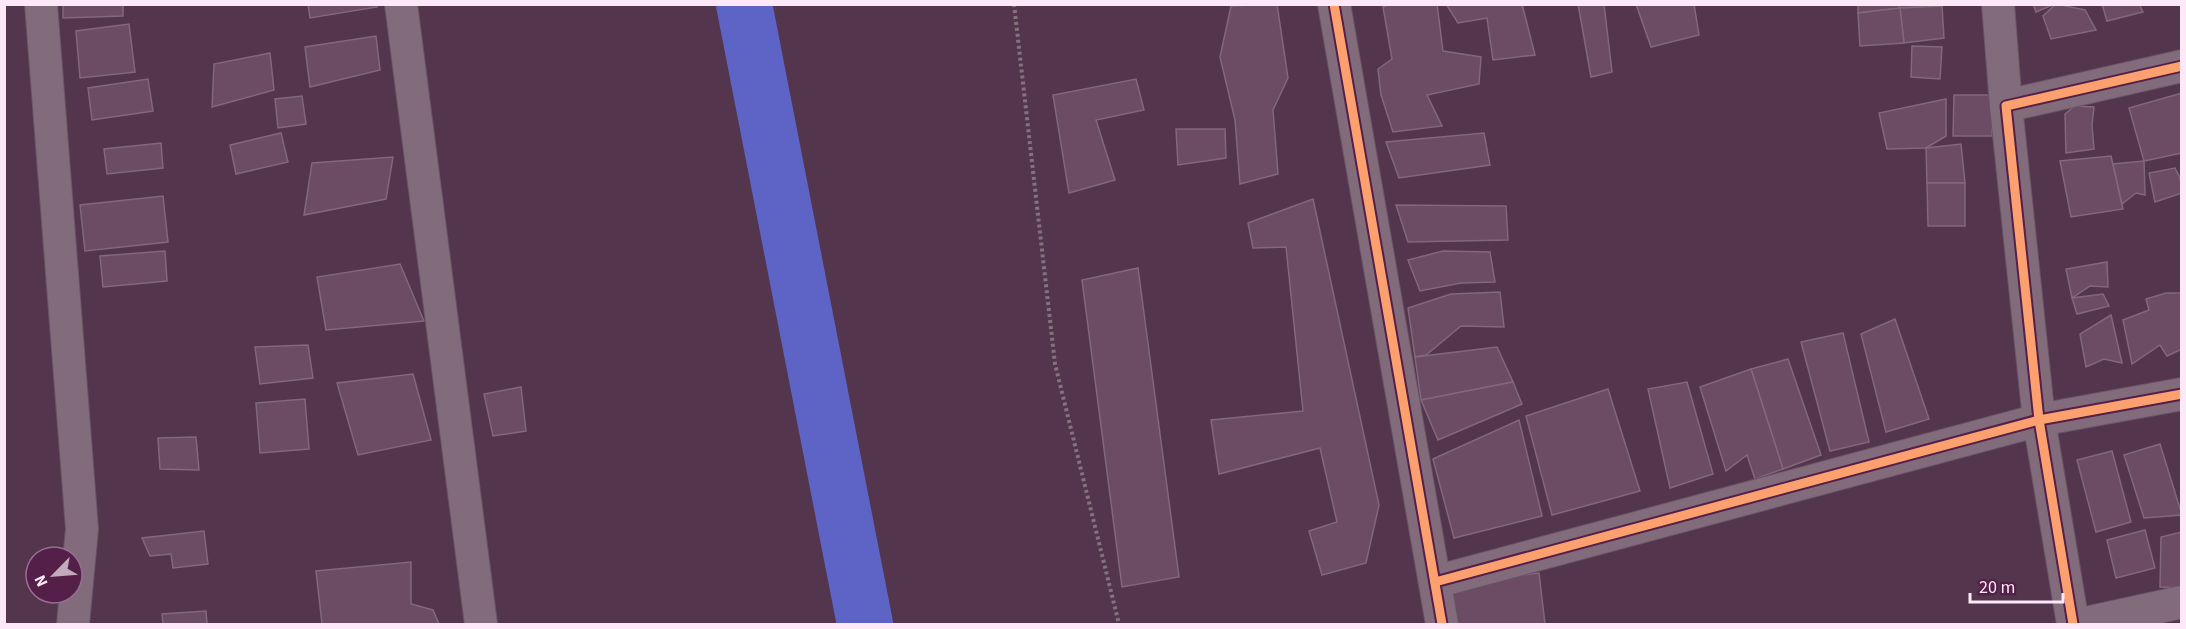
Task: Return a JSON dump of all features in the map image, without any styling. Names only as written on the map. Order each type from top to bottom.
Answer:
[{"type":"street","points":[[41,4],[82,529],[73,624]]},
{"type":"street","points":[[401,4],[481,624]]},
{"type":"street","points":[[1334,4],[1442,624]]},
{"type":"street","points":[[1998,4],[2006,106],[2039,420],[2073,624]]},
{"type":"street","points":[[2006,106],[2181,66]]},
{"type":"street","points":[[1435,582],[2039,420],[2181,394]]},
{"type":"street","points":[[2081,624],[2181,602]]},
{"type":"path","points":[[1014,4],[1055,364],[1119,624]]},
{"type":"building","points":[[63,4],[123,4],[123,16],[63,18]]},
{"type":"building","points":[[308,4],[376,4],[377,7],[310,18]]},
{"type":"building","points":[[1277,4],[1288,78],[1273,110],[1278,174],[1240,184],[1235,120],[1220,57],[1231,6]]},
{"type":"building","points":[[1389,4],[1437,4],[1443,51],[1481,57],[1479,84],[1427,95],[1442,126],[1393,132],[1381,95],[1378,69],[1392,59],[1383,7]]},
{"type":"building","points":[[1446,4],[1522,4],[1535,55],[1493,60],[1487,18],[1458,23]]},
{"type":"building","points":[[1578,4],[1604,4],[1612,72],[1591,77]]},
{"type":"building","points":[[1636,4],[1694,4],[1699,35],[1651,47]]},
{"type":"building","points":[[1858,4],[1899,4],[1900,8],[1858,13]]},
{"type":"building","points":[[1899,4],[1942,4],[1942,6],[1900,8]]},
{"type":"building","points":[[2033,4],[2055,4],[2036,12]]},
{"type":"building","points":[[2056,4],[2085,10],[2096,30],[2051,39],[2043,16]]},
{"type":"building","points":[[2102,4],[2139,4],[2143,12],[2107,21]]},
{"type":"building","points":[[1942,6],[1944,38],[1904,43],[1900,8]]},
{"type":"building","points":[[1900,8],[1904,43],[1860,46],[1858,13]]},
{"type":"building","points":[[129,24],[135,72],[80,78],[76,31]]},
{"type":"building","points":[[376,36],[380,70],[310,87],[305,47]]},
{"type":"building","points":[[1912,46],[1942,47],[1940,79],[1911,77]]},
{"type":"building","points":[[270,53],[274,90],[212,107],[214,64]]},
{"type":"building","points":[[148,79],[153,111],[92,120],[88,88]]},
{"type":"building","points":[[1136,79],[1144,110],[1096,120],[1115,180],[1069,193],[1053,95]]},
{"type":"building","points":[[2182,93],[2182,153],[2144,161],[2129,108]]},
{"type":"building","points":[[1954,95],[1992,95],[1992,136],[1953,136]]},
{"type":"building","points":[[302,96],[306,124],[278,128],[275,99]]},
{"type":"building","points":[[1946,99],[1946,136],[1926,148],[1887,149],[1879,113]]},
{"type":"building","points":[[2075,106],[2094,107],[2092,125],[2094,149],[2066,153],[2065,114]]},
{"type":"building","points":[[1176,129],[1225,129],[1226,158],[1178,165]]},
{"type":"building","points":[[281,133],[288,162],[236,174],[230,145]]},
{"type":"building","points":[[1484,133],[1490,165],[1399,178],[1386,142]]},
{"type":"building","points":[[161,143],[163,168],[107,174],[104,149]]},
{"type":"building","points":[[1961,144],[1965,183],[1927,183],[1926,148]]},
{"type":"building","points":[[2111,156],[2123,209],[2071,217],[2060,161]]},
{"type":"building","points":[[393,157],[386,199],[304,215],[312,163]]},
{"type":"building","points":[[2144,161],[2145,195],[2136,193],[2122,204],[2113,164]]},
{"type":"building","points":[[2175,168],[2180,178],[2182,193],[2155,202],[2149,173]]},
{"type":"building","points":[[1927,183],[1965,183],[1965,226],[1928,226]]},
{"type":"building","points":[[163,196],[168,242],[85,251],[80,205]]},
{"type":"building","points":[[1313,199],[1379,505],[1366,563],[1322,575],[1309,531],[1337,522],[1320,448],[1219,474],[1211,420],[1303,411],[1286,247],[1253,248],[1248,223]]},
{"type":"building","points":[[1396,205],[1506,206],[1508,240],[1408,242]]},
{"type":"building","points":[[165,251],[167,281],[103,287],[100,256]]},
{"type":"building","points":[[1443,251],[1490,252],[1495,282],[1461,283],[1420,291],[1408,260]]},
{"type":"building","points":[[2107,262],[2108,287],[2090,286],[2072,298],[2066,269]]},
{"type":"building","points":[[400,264],[424,321],[326,330],[317,277]]},
{"type":"building","points":[[1138,268],[1179,577],[1122,587],[1082,280]]},
{"type":"building","points":[[1500,292],[1504,327],[1461,326],[1426,355],[1415,357],[1408,308],[1451,294]]},
{"type":"building","points":[[2166,293],[2182,293],[2182,349],[2167,356],[2160,345],[2132,364],[2123,320],[2149,310],[2146,299]]},
{"type":"building","points":[[2103,294],[2109,306],[2077,314],[2072,298]]},
{"type":"building","points":[[2111,315],[2122,363],[2104,359],[2086,367],[2080,334]]},
{"type":"building","points":[[1895,319],[1929,419],[1886,432],[1861,334]]},
{"type":"building","points":[[1843,333],[1869,442],[1830,451],[1801,342]]},
{"type":"building","points":[[308,345],[313,378],[260,384],[255,347]]},
{"type":"building","points":[[1497,347],[1513,382],[1421,400],[1415,357]]},
{"type":"building","points":[[1788,359],[1821,455],[1783,469],[1751,369]]},
{"type":"building","points":[[1751,369],[1783,469],[1755,479],[1747,455],[1726,471],[1700,387]]},
{"type":"building","points":[[413,374],[431,440],[358,455],[337,383]]},
{"type":"building","points":[[1513,382],[1522,404],[1438,440],[1421,400]]},
{"type":"building","points":[[1687,382],[1713,474],[1670,488],[1648,389]]},
{"type":"building","points":[[521,387],[526,431],[493,436],[484,394]]},
{"type":"building","points":[[1608,389],[1640,491],[1552,515],[1526,416]]},
{"type":"building","points":[[305,399],[309,449],[260,453],[256,403]]},
{"type":"building","points":[[1519,420],[1542,516],[1454,538],[1433,459]]},
{"type":"building","points":[[196,437],[199,470],[160,469],[158,438]]},
{"type":"building","points":[[2160,444],[2182,515],[2144,518],[2124,455]]},
{"type":"building","points":[[2112,451],[2131,522],[2096,532],[2077,460]]},
{"type":"building","points":[[2145,530],[2155,568],[2116,578],[2107,540]]},
{"type":"building","points":[[204,531],[208,564],[173,568],[171,554],[150,556],[142,538]]},
{"type":"building","points":[[2182,532],[2182,588],[2160,587],[2161,537]]},
{"type":"building","points":[[411,562],[411,604],[433,610],[439,624],[322,624],[316,571]]},
{"type":"building","points":[[1539,573],[1545,624],[1453,624],[1446,586]]},
{"type":"building","points":[[206,611],[207,624],[163,624],[162,614]]},
{"type":"waterway","points":[[744,4],[865,624]]},
{"type":"cycle path","points":[[1334,4],[1442,624]]},
{"type":"cycle path","points":[[2073,624],[2039,420],[2006,106],[2182,66]]},
{"type":"cycle path","points":[[1435,582],[2039,420],[2182,394]]}]
